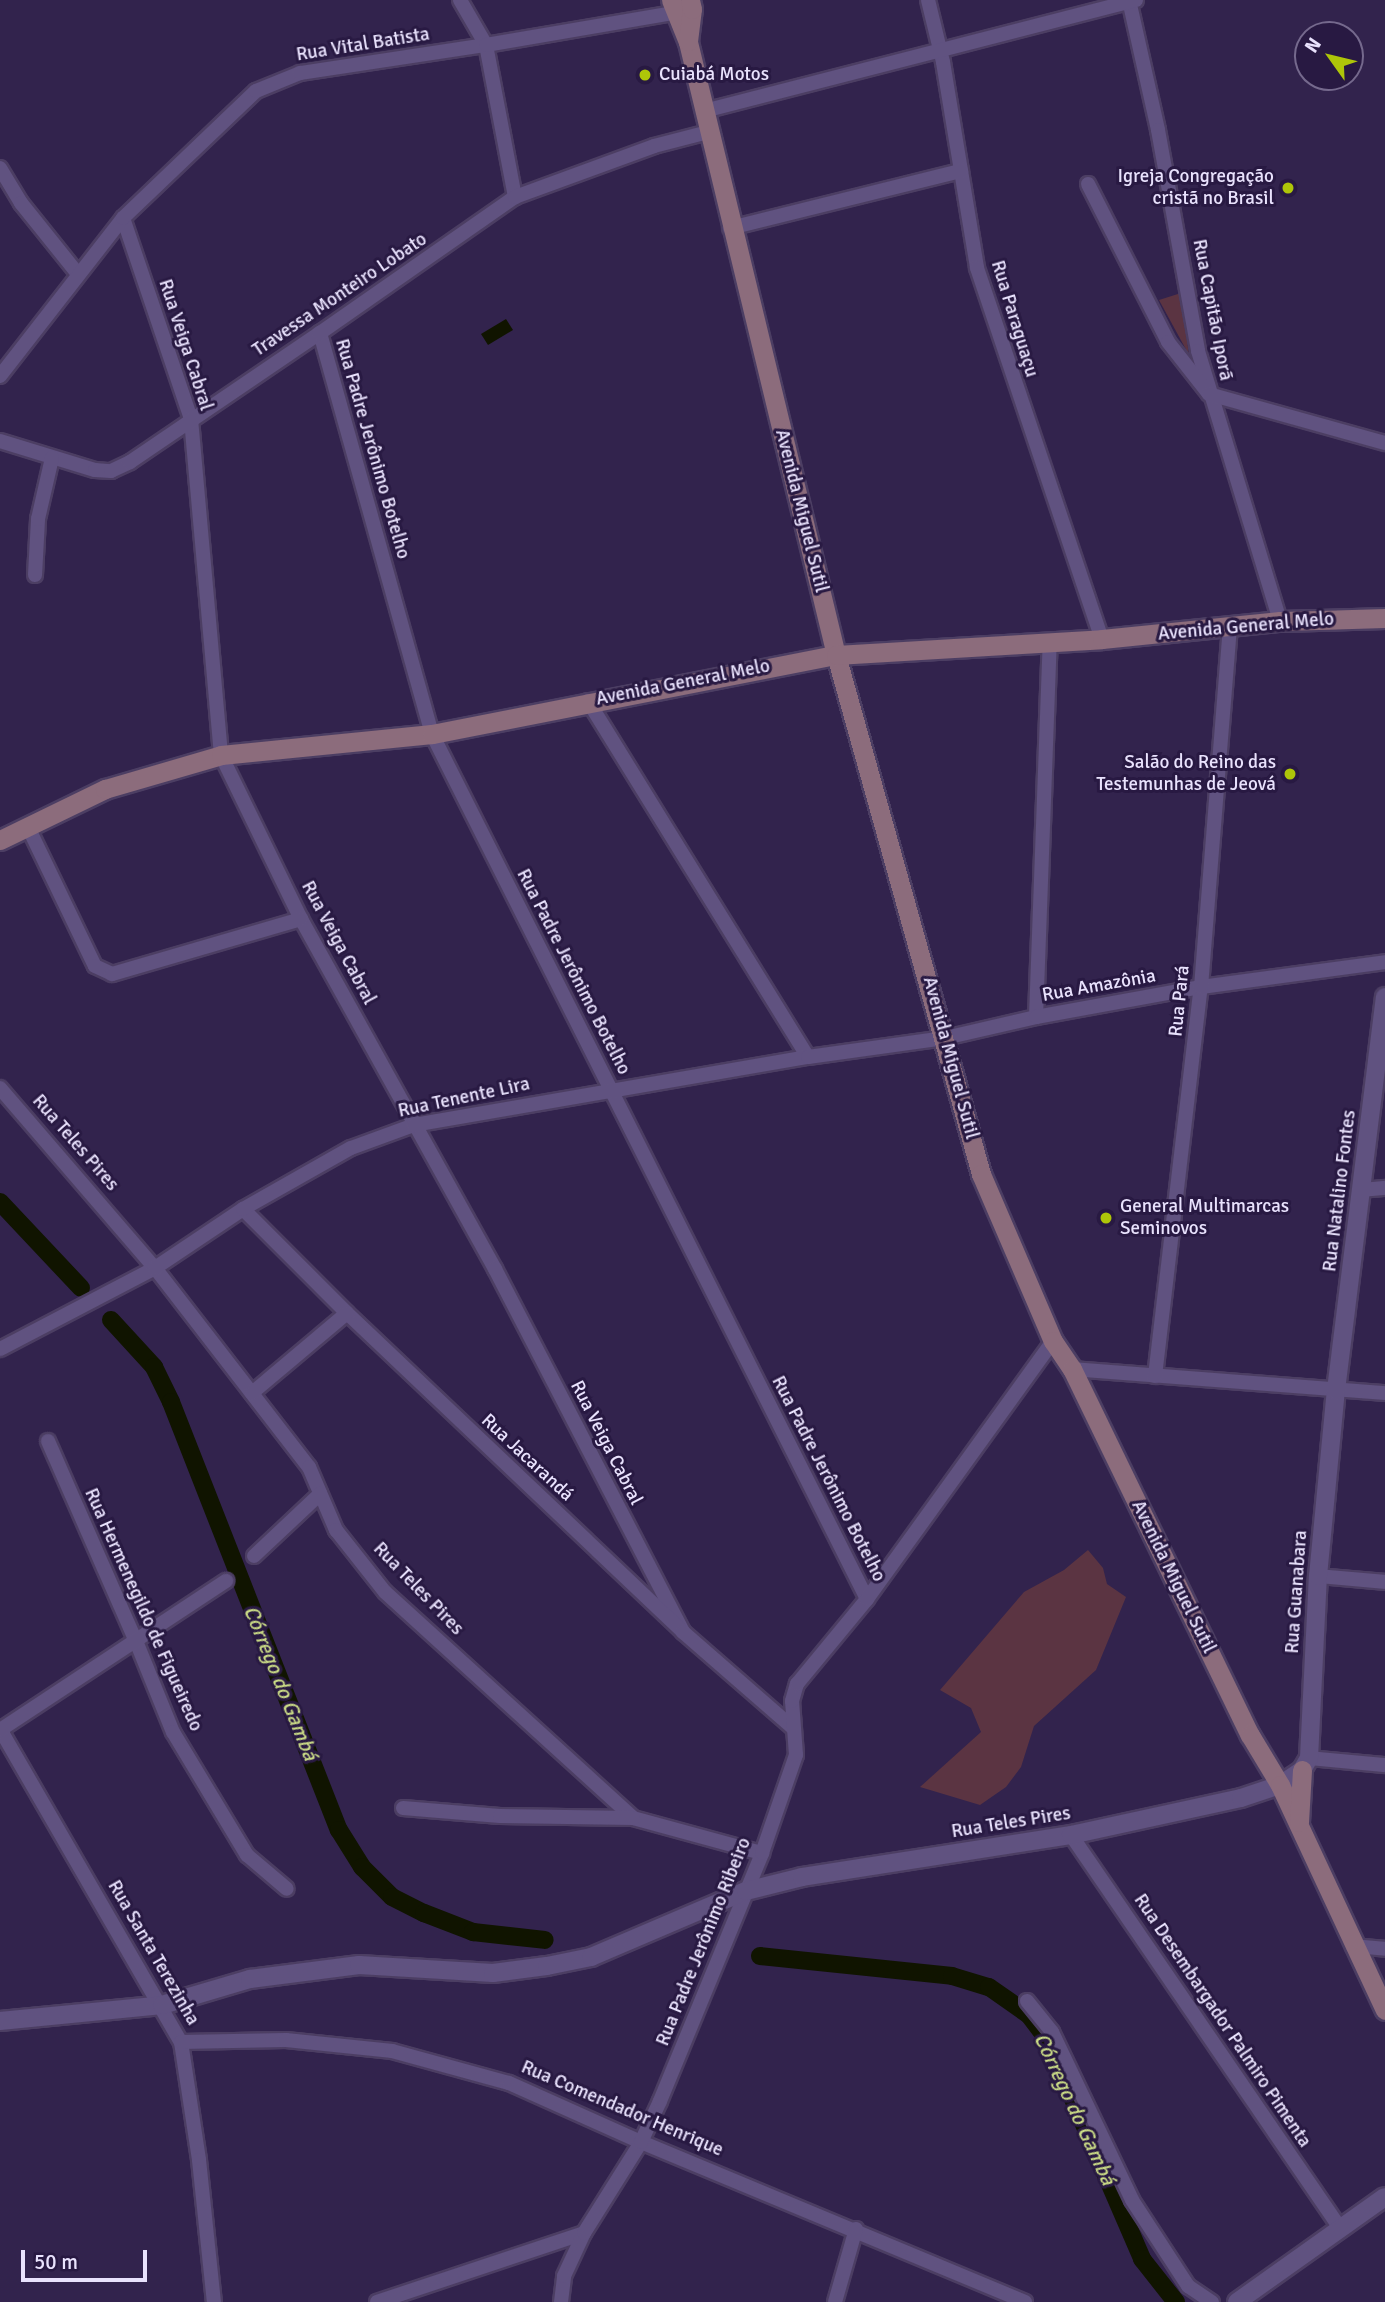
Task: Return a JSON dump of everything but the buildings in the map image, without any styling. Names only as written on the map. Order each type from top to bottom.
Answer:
[{"type":"main road","name":"Avenida Miguel Sutil","points":[[682,5],[688,43],[730,228],[836,654],[981,1174],[1053,1341],[1072,1369],[1250,1735],[1280,1785],[1385,2010]]},
{"type":"main road","name":"Avenida General Melo","points":[[0,840],[105,789],[221,754],[432,734],[587,701],[836,654],[1102,639],[1280,621],[1385,618]]},
{"type":"main road","points":[[1299,1827],[1306,1764]]},
{"type":"street","points":[[460,0],[486,45],[515,197]]},
{"type":"street","name":"Rua Paraguaçu","points":[[928,0],[940,50],[977,268],[1102,639]]},
{"type":"street","points":[[704,111],[1131,1]]},
{"type":"street","name":"Rua Capitão Iporã","points":[[1131,1],[1158,130],[1198,351],[1280,621]]},
{"type":"street","name":"Rua Vital Batista","points":[[0,376],[77,273],[123,218],[256,91],[300,73],[486,45],[682,5]]},
{"type":"street","name":"Travessa Monteiro Lobato","points":[[0,441],[95,470],[111,471],[130,462],[515,197],[654,146],[708,132]]},
{"type":"street","points":[[0,168],[21,203],[77,273]]},
{"type":"street","points":[[730,228],[961,171]]},
{"type":"street","points":[[1088,184],[1168,342],[1209,394],[1385,443]]},
{"type":"street","name":"Rua Veiga Cabral","points":[[123,218],[191,419],[221,754],[301,919],[495,1269],[683,1632]]},
{"type":"street","name":"Rua Padre Jerônimo Botelho","points":[[320,333],[432,734],[867,1599]]},
{"type":"street","points":[[35,575],[38,519],[52,458]]},
{"type":"street","name":"Rua Pará","points":[[1155,1376],[1201,987],[1230,628]]},
{"type":"street","points":[[1035,1017],[1050,642]]},
{"type":"street","points":[[587,701],[808,1057]]},
{"type":"street","points":[[28,827],[95,966],[113,974],[301,919]]},
{"type":"street","name":"Rua Amazônia","points":[[945,1038],[1035,1017],[1201,987],[1385,962]]},
{"type":"street","name":"Rua Natalino Fontes","points":[[1336,1390],[1385,998]]},
{"type":"street","name":"Rua Tenente Lira","points":[[0,1349],[155,1268],[243,1209],[351,1148],[414,1125],[808,1057],[945,1038]]},
{"type":"street","name":"Rua Teles Pires","points":[[0,1088],[155,1268],[309,1467],[336,1530],[385,1592],[633,1818],[762,1853]]},
{"type":"street","points":[[1361,1190],[1385,1188]]},
{"type":"street","name":"Rua Jacarandá","points":[[243,1209],[347,1313],[683,1632],[793,1728]]},
{"type":"street","points":[[252,1393],[347,1313]]},
{"type":"street","name":"Rua Padre Jerônimo Ribeiro","points":[[561,2302],[564,2276],[584,2233],[641,2142],[714,1974],[762,1853],[796,1755],[797,1740],[793,1728],[792,1701],[797,1684],[867,1599],[1053,1341]]},
{"type":"street","points":[[1072,1369],[1385,1393]]},
{"type":"street","name":"Rua Guanabara","points":[[1306,1764],[1318,1576],[1336,1390]]},
{"type":"street","name":"Rua Hermenegildo de Figueiredo","points":[[48,1441],[173,1732],[247,1855],[286,1889]]},
{"type":"street","points":[[254,1556],[320,1494]]},
{"type":"street","points":[[1318,1576],[1385,1582]]},
{"type":"street","points":[[0,1730],[226,1581]]},
{"type":"street","name":"Rua Santa Terezinha","points":[[0,1730],[162,2005],[181,2042],[200,2160],[214,2302]]},
{"type":"street","points":[[1280,1785],[1306,1764],[1385,1765]]},
{"type":"street","name":"Rua Teles Pires","points":[[746,1891],[802,1877],[1071,1835],[1241,1798],[1280,1785]]},
{"type":"street","points":[[403,1808],[500,1816],[633,1818]]},
{"type":"street","name":"Rua Desembargador Palmiro Pimenta","points":[[1071,1835],[1341,2229]]},
{"type":"street","points":[[0,2021],[162,2005],[250,1979],[359,1965],[492,1973],[547,1966],[591,1957],[746,1891]]},
{"type":"street","points":[[1353,1946],[1385,1949]]},
{"type":"street","points":[[1027,2001],[1052,2032],[1132,2200],[1188,2286],[1212,2302]]},
{"type":"street","name":"Rua Comendador Henrique","points":[[181,2042],[286,2040],[392,2051],[509,2083],[641,2142],[856,2229],[1025,2302]]},
{"type":"street","points":[[1237,2302],[1385,2197]]},
{"type":"street","points":[[835,2302],[856,2229]]},
{"type":"street","points":[[377,2302],[584,2233]]},
{"type":"shaded area","points":[[1181,293],[1189,355],[1159,300]]},
{"type":"shaded area","points":[[506,319],[513,330],[488,345],[481,334]]},
{"type":"shaded area","points":[[1088,1550],[1103,1568],[1107,1584],[1126,1597],[1096,1670],[1034,1726],[1021,1767],[1006,1787],[980,1805],[920,1787],[981,1732],[971,1708],[940,1690],[1024,1592],[1064,1570]]},
{"type":"waterway","name":"Córrego do Gambá","points":[[0,1202],[81,1288]]},
{"type":"waterway","name":"Córrego do Gambá","points":[[111,1320],[154,1367],[171,1402],[339,1830],[362,1867],[392,1897],[424,1913],[473,1932],[545,1940]]},
{"type":"waterway","name":"Córrego do Gambá","points":[[760,1956],[952,1976],[989,1987],[1029,2015],[1047,2039],[1142,2259],[1176,2302]]},
{"type":"place","name":"Cuiabá Motos","points":[[645,75]]},
{"type":"place","name":"Igreja Congregação cristã no Brasil","points":[[1288,188]]},
{"type":"place","name":"Salão do Reino das Testemunhas de Jeová","points":[[1290,774]]},
{"type":"place","name":"General Multimarcas Seminovos","points":[[1106,1218]]}]
